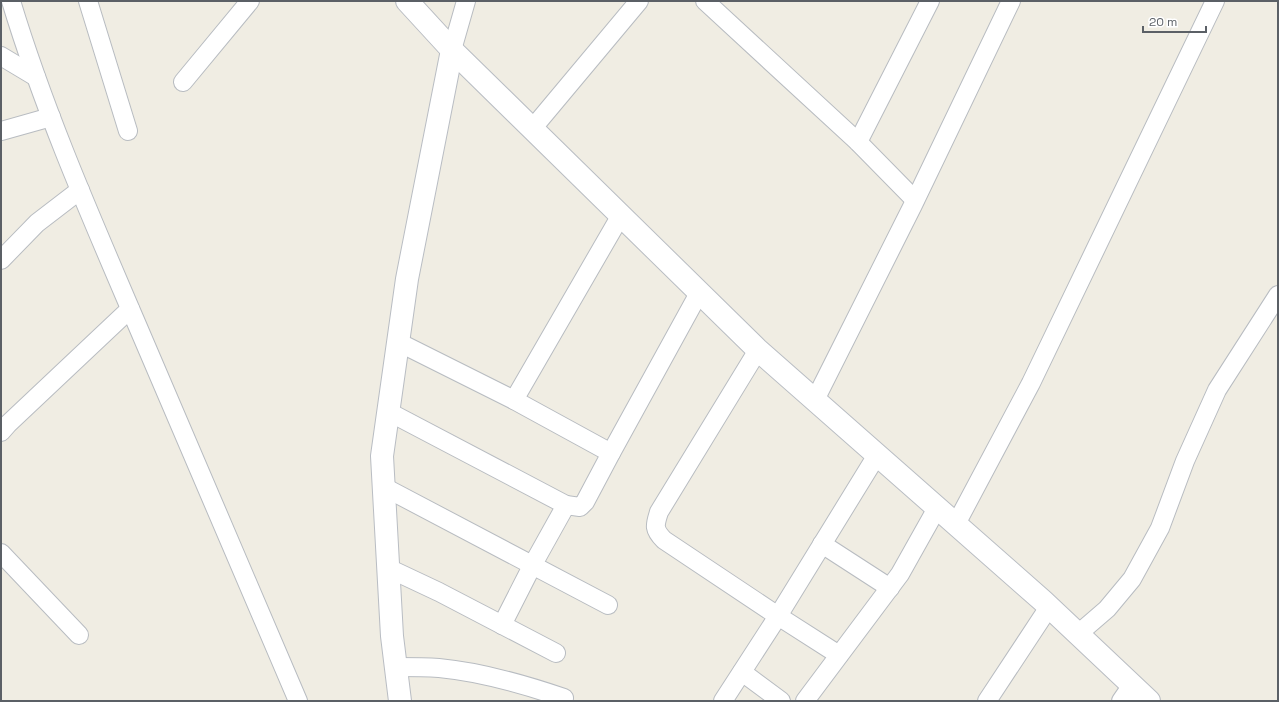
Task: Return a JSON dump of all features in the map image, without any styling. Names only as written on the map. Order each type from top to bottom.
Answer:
[{"type":"street","points":[[11,1],[36,78],[80,190],[298,701]]},
{"type":"street","points":[[88,1],[128,131]]},
{"type":"street","points":[[183,82],[250,1]]},
{"type":"street","points":[[407,1],[452,50],[758,350],[938,508],[1078,634],[1126,693],[1149,701]]},
{"type":"street","points":[[400,701],[392,636],[382,456],[408,279],[452,50],[466,1]]},
{"type":"street","points":[[532,129],[639,1]]},
{"type":"street","points":[[705,1],[858,142],[915,200]]},
{"type":"street","points":[[858,142],[930,1]]},
{"type":"street","points":[[815,400],[915,200],[1011,1]]},
{"type":"street","points":[[956,524],[1031,383],[1214,1]]},
{"type":"street","points":[[1,56],[36,78]]},
{"type":"street","points":[[1,131],[51,117]]},
{"type":"street","points":[[1,260],[37,223],[80,190]]},
{"type":"street","points":[[514,400],[621,215]]},
{"type":"street","points":[[389,412],[566,505],[580,507],[585,502],[699,293]]},
{"type":"street","points":[[1078,634],[1101,614],[1132,580],[1160,528],[1185,461],[1217,390],[1278,295]]},
{"type":"street","points":[[1,432],[130,309]]},
{"type":"street","points":[[398,342],[514,400],[611,453]]},
{"type":"street","points":[[758,350],[659,512],[656,523],[656,533],[664,540],[839,655]]},
{"type":"street","points":[[723,701],[778,616],[877,455]]},
{"type":"street","points":[[384,487],[608,605]]},
{"type":"street","points":[[502,625],[532,566],[566,505]]},
{"type":"street","points":[[805,701],[900,574],[938,508]]},
{"type":"street","points":[[822,544],[890,588]]},
{"type":"street","points":[[1,552],[79,635]]},
{"type":"street","points":[[388,568],[439,592],[556,653]]},
{"type":"street","points":[[987,701],[1048,607]]},
{"type":"street","points":[[396,667],[439,668],[479,674],[511,681],[564,698]]},
{"type":"street","points":[[742,672],[781,701]]}]
